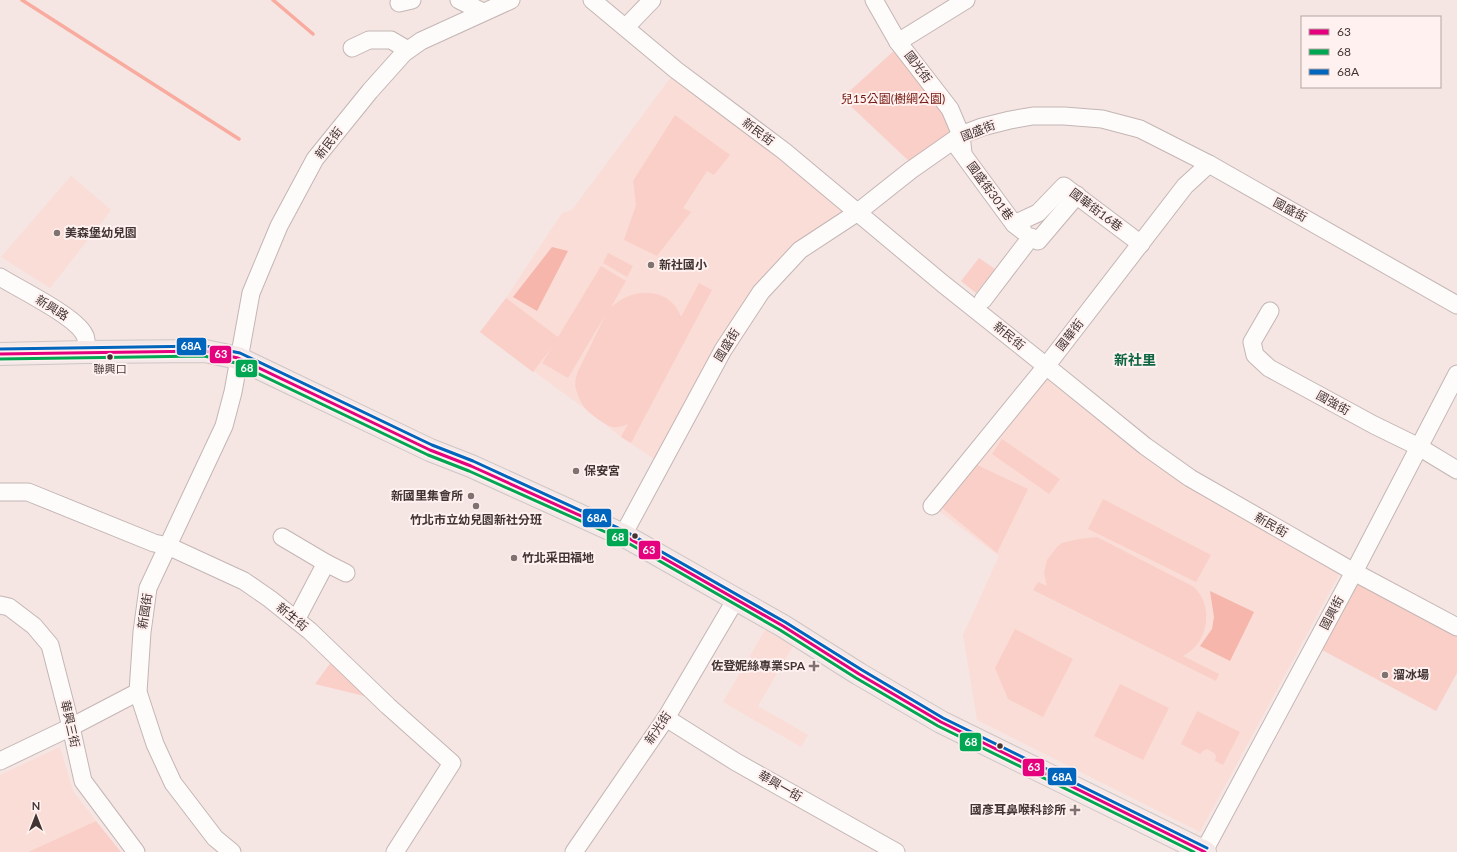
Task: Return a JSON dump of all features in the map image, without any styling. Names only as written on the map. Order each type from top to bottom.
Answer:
[{"type":"main road","points":[[0,354],[205,351],[238,358],[430,450],[471,466],[623,535],[783,626],[859,674],[941,722],[1205,852]]},
{"type":"street","points":[[459,0],[483,12]]},
{"type":"street","name":"新民街","points":[[238,358],[251,293],[279,226],[315,159],[370,91],[404,53],[420,41],[511,0]]},
{"type":"street","name":"新民街","points":[[592,0],[676,70],[784,151],[942,283],[1146,446],[1190,478],[1354,572],[1457,627]]},
{"type":"street","points":[[626,27],[652,0]]},
{"type":"street","name":"國光街","points":[[874,0],[898,42],[950,109],[959,143]]},
{"type":"street","points":[[898,42],[966,0]]},
{"type":"street","points":[[352,48],[368,40],[391,40],[408,50]]},
{"type":"street","name":"國盛街","points":[[623,535],[723,350],[761,292],[800,250],[858,212],[911,170],[959,143],[982,127],[1033,116],[1064,116],[1102,119],[1140,129],[1209,164],[1457,305]]},
{"type":"street","name":"國盛街301巷","points":[[959,143],[1014,224],[1031,236]]},
{"type":"street","name":"國華街","points":[[932,506],[1046,366],[1185,186],[1209,164]]},
{"type":"street","name":"國華街16巷","points":[[1014,224],[1038,213],[1064,186],[1141,244]]},
{"type":"street","points":[[983,300],[1031,236],[1038,241],[1077,195]]},
{"type":"street","name":"新興路","points":[[0,277],[55,309],[74,322],[85,334],[86,352]]},
{"type":"street","name":"國強街","points":[[1270,311],[1252,342],[1255,355],[1269,368],[1374,425],[1419,447],[1457,470]]},
{"type":"street","name":"新國街","points":[[232,852],[215,838],[173,783],[155,744],[138,692],[142,632],[148,588],[224,426],[233,392],[238,358]]},
{"type":"street","name":"國興街","points":[[1205,852],[1354,572],[1457,374]]},
{"type":"street","name":"新生街","points":[[0,492],[28,492],[154,544],[168,546],[244,581],[321,641],[388,706],[452,763],[395,852]]},
{"type":"street","points":[[282,537],[346,573]]},
{"type":"street","points":[[296,620],[326,563]]},
{"type":"street","name":"新光街","points":[[574,852],[666,718],[736,599]]},
{"type":"street","name":"華興三街","points":[[0,605],[9,607],[34,626],[50,645],[83,781],[136,852]]},
{"type":"street","points":[[0,761],[71,727],[138,692]]},
{"type":"street","name":"華興一街","points":[[666,718],[736,762],[896,852]]},
{"type":"shaded area","name":"新社國小","points":[[674,73],[848,211],[792,245],[755,285],[718,343],[654,459],[621,437],[599,419],[480,332],[506,298],[562,213],[572,210]]},
{"type":"shaded area","name":"美森堡幼兒園","points":[[71,176],[111,210],[50,288],[1,257]]},
{"type":"shaded area","points":[[552,247],[568,251],[537,311],[513,297]]},
{"type":"shaded area","points":[[1046,378],[1126,443],[1181,482],[1340,573],[1200,832],[977,720],[963,635],[999,556],[936,509]]},
{"type":"shaded area","points":[[1210,591],[1254,612],[1230,661],[1200,646],[1212,629],[1214,617]]},
{"type":"shaded area","points":[[768,625],[796,641],[758,706],[808,735],[801,747],[723,702]]},
{"type":"shaded area","points":[[60,747],[73,791],[96,821],[28,852],[0,852],[0,775]]},
{"type":"green space","name":"兒15公園(樹網公園)","points":[[897,48],[937,100],[954,135],[912,164],[842,98]]},
{"type":"green space","points":[[675,115],[730,155],[714,175],[707,171],[683,208],[691,212],[657,256],[624,240],[636,205],[633,181]]},
{"type":"green space","points":[[608,253],[633,266],[627,277],[603,263]]},
{"type":"green space","points":[[979,258],[995,269],[976,293],[961,281]]},
{"type":"green space","points":[[601,266],[626,281],[611,307],[622,299],[632,295],[641,293],[658,294],[672,302],[681,317],[699,283],[712,290],[631,443],[621,437],[628,424],[612,427],[598,420],[583,405],[575,387],[578,371],[606,314],[568,378],[542,363],[552,347],[533,372],[480,332],[506,298],[558,337]]},
{"type":"green space","points":[[1002,439],[1060,479],[1049,494],[992,454]]},
{"type":"green space","points":[[975,464],[1028,489],[997,553],[941,507]]},
{"type":"green space","points":[[1103,499],[1211,555],[1196,582],[1088,529]]},
{"type":"green space","points":[[1097,537],[1194,587],[1204,604],[1206,624],[1198,642],[1192,650],[1183,656],[1219,674],[1216,681],[1033,590],[1038,582],[1047,586],[1044,573],[1047,560],[1057,547],[1062,543]]},
{"type":"green space","points":[[1358,580],[1457,632],[1457,673],[1436,711],[1322,650]]},
{"type":"green space","points":[[1015,629],[1073,659],[1043,717],[1008,699],[995,668]]},
{"type":"green space","points":[[332,661],[368,697],[315,684]]},
{"type":"green space","points":[[1120,684],[1169,708],[1143,760],[1094,736]]},
{"type":"green space","points":[[1197,711],[1240,732],[1223,765],[1215,761],[1216,756],[1214,753],[1207,749],[1200,754],[1181,744]]},
{"type":"green space","points":[[96,821],[121,852],[28,852]]},
{"type":"waterway","points":[[22,0],[239,139]]},
{"type":"waterway","points":[[273,0],[313,34]]},
{"type":"transit line","name":"68A","points":[[0,349],[205,346],[240,353],[432,445],[473,461],[625,531],[785,622],[943,718],[1207,848]]},
{"type":"transit line","name":"63","points":[[0,354],[205,351],[238,358],[430,450],[471,466],[623,535],[783,626],[859,674],[941,722],[1205,852]]},
{"type":"transit line","name":"68","points":[[0,359],[204,356],[236,363],[428,455],[469,471],[621,539],[780,630],[856,678],[938,726],[1194,852]]},
{"type":"place","name":"美森堡幼兒園","points":[[57,233]]},
{"type":"place","name":"新社國小","points":[[651,265]]},
{"type":"place","name":"聯興口","points":[[110,357]]},
{"type":"place","name":"保安宮","points":[[576,471]]},
{"type":"place","name":"新國里集會所","points":[[471,496]]},
{"type":"place","name":"竹北市立幼兒園新社分班","points":[[476,506]]},
{"type":"place","name":"竹北采田福地","points":[[514,558]]},
{"type":"place","name":"佐登妮絲專業SPA","points":[[814,666]]},
{"type":"place","name":"溜冰場","points":[[1385,675]]},
{"type":"place","name":"國彥耳鼻喉科診所","points":[[1075,810]]},
{"type":"district","name":"新社里","points":[[1135,360]]}]
